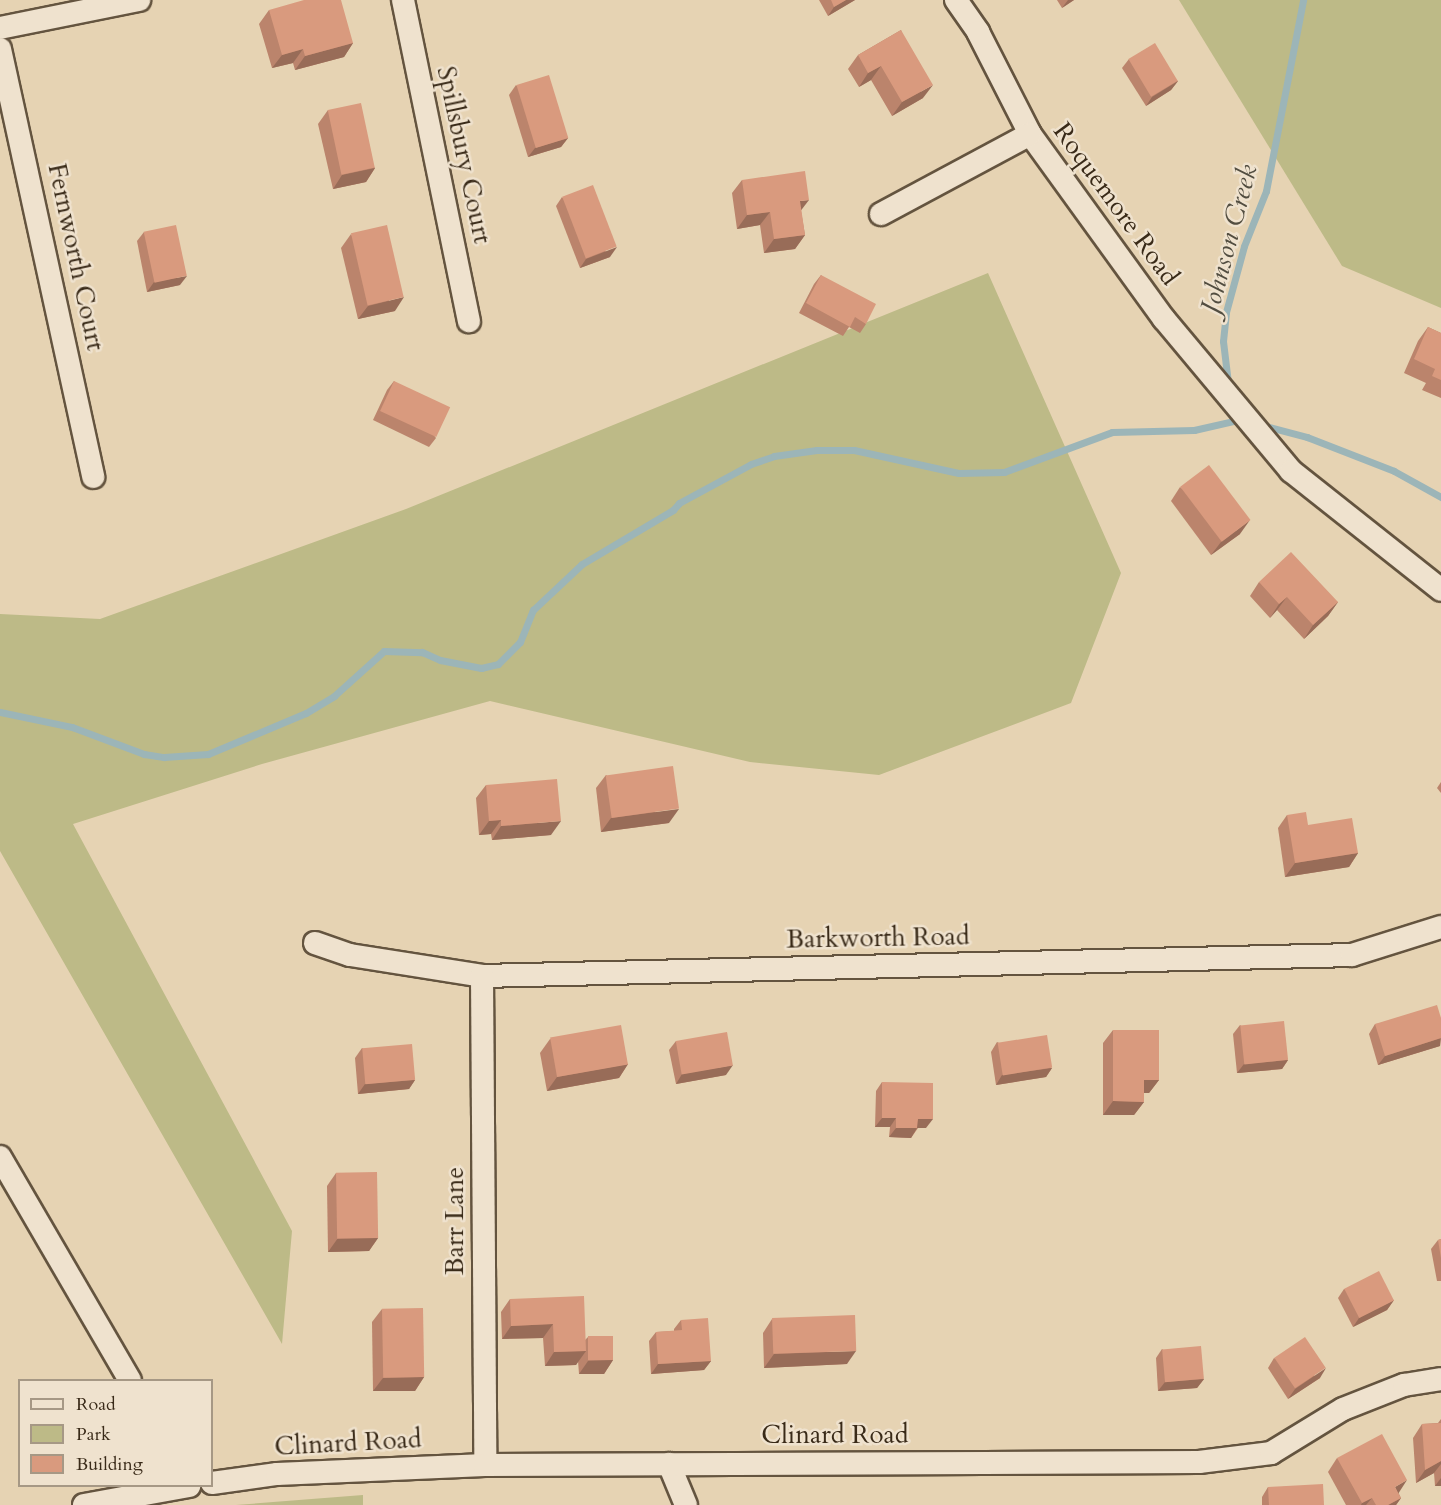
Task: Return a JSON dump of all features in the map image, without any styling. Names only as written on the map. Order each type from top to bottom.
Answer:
[{"type":"street","points":[[0,28],[139,0]]},
{"type":"street","name":"Spillsbury Court","points":[[403,0],[469,321]]},
{"type":"street","name":"Roquemore Road","points":[[956,0],[978,32],[1030,134],[1164,319],[1291,471],[1441,590]]},
{"type":"street","name":"Fernworth Court","points":[[0,49],[93,477]]},
{"type":"street","points":[[881,214],[1030,134]]},
{"type":"street","name":"Barkworth Road","points":[[315,943],[350,955],[482,976],[1352,955],[1441,927]]},
{"type":"street","name":"Barr Lane","points":[[482,976],[485,1465]]},
{"type":"street","points":[[0,1157],[129,1379]]},
{"type":"street","name":"Clinard Road","points":[[213,1483],[277,1474],[485,1465],[1199,1462],[1271,1452],[1343,1409],[1404,1384],[1441,1379]]},
{"type":"street","points":[[669,1464],[686,1505]]},
{"type":"street","points":[[84,1505],[174,1487]]},
{"type":"green space","points":[[1179,0],[1441,0],[1441,308],[1342,266]]},
{"type":"green space","points":[[988,273],[1121,573],[1071,703],[879,775],[750,762],[490,701],[262,764],[73,824],[292,1231],[282,1344],[0,851],[0,614],[100,619],[406,509]]},
{"type":"green space","points":[[363,1495],[363,1505],[236,1505]]},
{"type":"building","points":[[304,0],[341,0],[353,43],[305,56],[303,49],[282,55],[269,10]]},
{"type":"building","points":[[831,0],[846,0],[834,7]]},
{"type":"building","points":[[901,30],[933,85],[902,102],[881,66],[868,73],[858,55]]},
{"type":"building","points":[[1155,43],[1178,81],[1151,97],[1128,59]]},
{"type":"building","points":[[549,75],[568,138],[536,148],[516,85]]},
{"type":"building","points":[[361,103],[375,168],[341,175],[328,110]]},
{"type":"building","points":[[805,171],[809,200],[800,201],[805,235],[774,239],[770,212],[747,215],[742,180]]},
{"type":"building","points":[[593,185],[617,247],[586,258],[562,197]]},
{"type":"building","points":[[176,225],[187,276],[155,283],[144,232]]},
{"type":"building","points":[[387,225],[404,297],[368,305],[351,233]]},
{"type":"building","points":[[821,275],[876,304],[866,324],[855,317],[850,327],[806,303]]},
{"type":"building","points":[[1428,327],[1441,333],[1441,380],[1432,376],[1435,369],[1414,359]]},
{"type":"building","points":[[394,381],[450,407],[436,437],[380,411]]},
{"type":"building","points":[[1209,465],[1251,520],[1222,542],[1180,487]]},
{"type":"building","points":[[1291,552],[1338,602],[1313,625],[1287,597],[1279,604],[1259,582]]},
{"type":"building","points":[[673,766],[679,809],[612,818],[606,775]]},
{"type":"building","points":[[557,779],[561,821],[501,826],[501,820],[489,821],[486,785]]},
{"type":"building","points":[[1306,812],[1308,825],[1352,818],[1358,853],[1295,863],[1287,815]]},
{"type":"building","points":[[1437,1005],[1441,1018],[1441,1038],[1385,1056],[1375,1024]]},
{"type":"building","points":[[1284,1021],[1288,1060],[1244,1064],[1240,1026]]},
{"type":"building","points":[[621,1025],[628,1064],[557,1077],[550,1038]]},
{"type":"building","points":[[1113,1030],[1159,1030],[1159,1080],[1144,1080],[1144,1102],[1113,1101]]},
{"type":"building","points":[[727,1032],[733,1065],[682,1075],[676,1041]]},
{"type":"building","points":[[1047,1035],[1052,1068],[1003,1075],[998,1043]]},
{"type":"building","points":[[412,1044],[415,1080],[365,1084],[362,1048]]},
{"type":"building","points":[[882,1082],[933,1083],[933,1119],[918,1119],[917,1128],[896,1128],[896,1118],[882,1118]]},
{"type":"building","points":[[377,1172],[378,1238],[337,1239],[336,1173]]},
{"type":"building","points":[[1441,1239],[1441,1258],[1438,1240]]},
{"type":"building","points":[[1379,1271],[1394,1300],[1359,1318],[1344,1289]]},
{"type":"building","points":[[584,1296],[586,1351],[554,1352],[553,1324],[511,1326],[510,1299]]},
{"type":"building","points":[[423,1308],[424,1377],[383,1378],[382,1309]]},
{"type":"building","points":[[855,1315],[856,1351],[773,1354],[772,1318]]},
{"type":"building","points":[[708,1318],[711,1361],[658,1364],[656,1332],[682,1330],[681,1320]]},
{"type":"building","points":[[588,1336],[613,1336],[613,1360],[588,1360]]},
{"type":"building","points":[[1305,1337],[1326,1368],[1295,1388],[1274,1358]]},
{"type":"building","points":[[1201,1346],[1204,1379],[1165,1382],[1162,1349]]},
{"type":"building","points":[[1441,1423],[1441,1461],[1425,1470],[1422,1424]]},
{"type":"building","points":[[1382,1434],[1407,1480],[1395,1487],[1401,1498],[1388,1505],[1376,1505],[1372,1498],[1362,1503],[1337,1458]]},
{"type":"building","points":[[1323,1484],[1324,1505],[1269,1505],[1268,1487]]},
{"type":"waterway","name":"Johnson Creek","points":[[1228,383],[1223,341],[1226,312],[1244,246],[1266,191],[1303,0]]},
{"type":"waterway","points":[[0,712],[72,727],[144,754],[164,757],[208,754],[306,713],[334,696],[384,651],[422,652],[440,660],[481,668],[498,664],[520,642],[533,610],[582,564],[673,510],[679,503],[751,464],[774,456],[817,450],[854,450],[959,473],[1004,472],[1112,432],[1194,430],[1242,419]]},
{"type":"waterway","name":"Johnson Creek","points":[[1261,425],[1307,437],[1394,471],[1441,497]]}]
